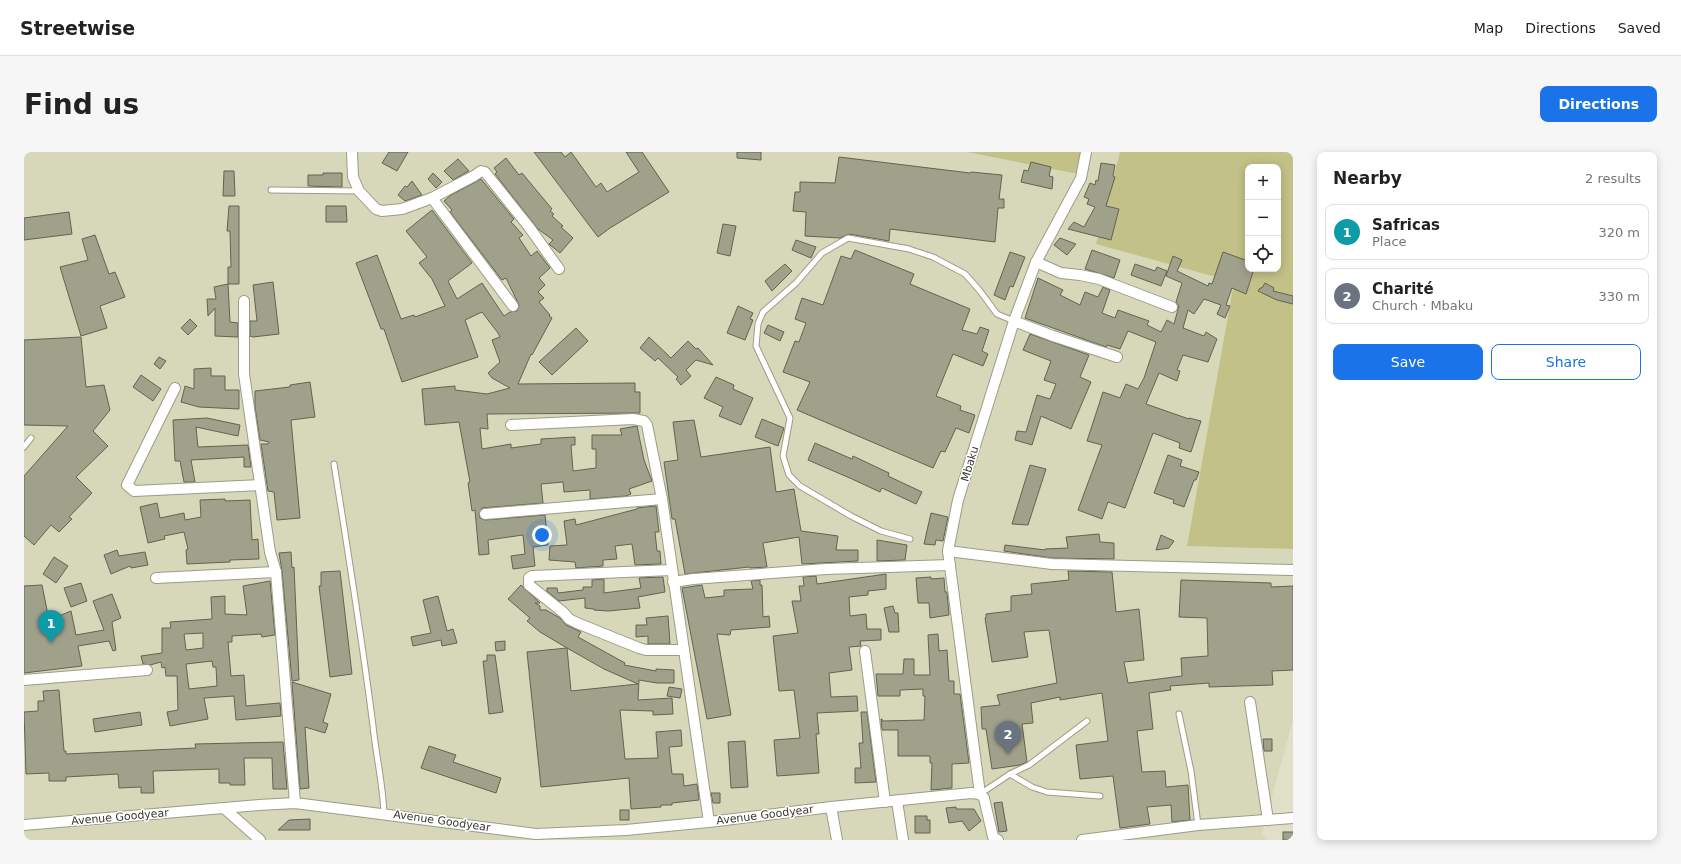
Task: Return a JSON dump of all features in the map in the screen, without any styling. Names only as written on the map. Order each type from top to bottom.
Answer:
[{"type":"street","points":[[352,152],[353,177],[359,191],[372,205],[382,211],[402,209],[432,198],[474,176],[480,171],[485,172],[529,227],[559,270]]},
{"type":"street","name":"Mbaku","points":[[998,840],[993,837],[984,798],[980,794],[948,551],[958,500],[1014,322],[1036,262],[1081,178],[1086,152]]},
{"type":"street","points":[[432,198],[513,306]]},
{"type":"street","points":[[1036,262],[1061,273],[1099,279],[1172,307]]},
{"type":"street","points":[[244,301],[244,374],[270,552],[276,572],[295,803]]},
{"type":"street","points":[[1014,322],[1117,357]]},
{"type":"street","points":[[175,388],[127,485],[134,491],[260,485]]},
{"type":"street","points":[[511,425],[633,419],[644,421],[647,425],[662,499],[671,570],[709,822]]},
{"type":"street","points":[[485,514],[662,499]]},
{"type":"street","points":[[948,551],[1052,564],[1293,570]]},
{"type":"street","points":[[673,582],[826,568],[950,565]]},
{"type":"street","points":[[671,570],[532,576],[528,581],[529,585],[564,613],[569,619],[577,623],[646,650],[684,650]]},
{"type":"street","points":[[156,578],[276,572]]},
{"type":"street","points":[[865,651],[885,802]]},
{"type":"street","points":[[24,680],[147,670]]},
{"type":"street","points":[[1250,702],[1268,820]]},
{"type":"street","name":"Avenue Goodyear","points":[[24,825],[295,803],[384,814],[536,837],[709,822],[831,807],[971,793],[980,794]]},
{"type":"street","points":[[896,801],[903,840]]},
{"type":"street","points":[[831,807],[836,840]]},
{"type":"street","points":[[225,809],[260,840]]},
{"type":"street","points":[[1082,840],[1198,825],[1293,818]]},
{"type":"lane","points":[[272,190],[359,191]]},
{"type":"lane","points":[[910,539],[881,531],[851,516],[800,486],[789,475],[783,456],[790,418],[756,346],[758,324],[763,312],[796,283],[822,253],[848,238],[910,249],[933,257],[965,274],[980,290],[997,314],[1014,322]]},
{"type":"lane","points":[[24,447],[31,438]]},
{"type":"lane","points":[[334,464],[364,654],[373,728],[383,790],[384,814]]},
{"type":"lane","points":[[1178,714],[1191,771],[1198,825]]},
{"type":"lane","points":[[980,794],[1010,774],[1029,765],[1087,721]]},
{"type":"lane","points":[[1010,774],[1032,787],[1047,792],[1100,796]]},
{"type":"shaded area","points":[[24,152],[1120,152],[1096,244],[1234,282],[1187,546],[1293,549],[1293,720],[1262,834],[1266,840],[24,840]]},
{"type":"shaded area","points":[[967,152],[1084,152],[1078,174]]},
{"type":"shaded area","points":[[1120,152],[1293,152],[1293,549],[1187,546],[1234,282],[1096,244]]},
{"type":"building","points":[[389,152],[408,152],[397,171],[382,163]]},
{"type":"building","points":[[534,152],[561,152],[565,157],[571,152],[596,187],[601,183],[607,192],[639,172],[626,152],[642,152],[669,192],[598,237]]},
{"type":"building","points":[[737,152],[761,152],[761,160],[737,158]]},
{"type":"building","points":[[839,157],[970,173],[1002,175],[999,199],[1004,199],[1004,208],[998,208],[995,242],[890,229],[889,241],[849,234],[840,238],[805,236],[806,212],[793,211],[795,192],[800,192],[800,182],[835,183]]},
{"type":"building","points":[[506,158],[519,175],[522,173],[552,209],[550,211],[554,214],[552,216],[573,238],[560,253],[549,244],[553,240],[538,229],[495,174],[497,172],[494,168]]},
{"type":"building","points":[[458,159],[469,171],[453,180],[444,171]]},
{"type":"building","points":[[1031,162],[1051,167],[1049,176],[1053,177],[1052,189],[1021,182],[1024,170],[1028,171]]},
{"type":"building","points":[[1101,163],[1115,165],[1113,176],[1115,177],[1106,206],[1119,209],[1111,240],[1068,229],[1074,222],[1084,227],[1095,207],[1087,204],[1089,199],[1084,197],[1090,183],[1095,185],[1096,180],[1098,181]]},
{"type":"building","points":[[224,171],[234,171],[235,196],[223,196]]},
{"type":"building","points":[[323,173],[342,173],[342,187],[308,186],[308,175],[323,175]]},
{"type":"building","points":[[433,173],[442,182],[436,188],[428,179]]},
{"type":"building","points":[[481,179],[514,219],[511,222],[523,235],[519,238],[531,256],[537,251],[550,268],[539,278],[545,285],[538,292],[544,298],[539,302],[552,318],[532,355],[531,354],[518,384],[635,383],[635,392],[640,392],[640,413],[487,414],[488,429],[480,428],[482,449],[511,444],[511,448],[541,444],[541,439],[575,437],[575,445],[571,445],[573,471],[596,468],[596,449],[592,449],[592,435],[622,435],[620,429],[637,426],[644,460],[652,481],[629,489],[631,494],[626,496],[590,499],[590,490],[564,492],[563,482],[541,484],[543,503],[482,508],[479,515],[480,518],[485,520],[545,515],[548,545],[533,547],[535,566],[513,569],[511,556],[525,554],[523,535],[488,540],[489,554],[479,555],[475,510],[472,511],[468,483],[470,482],[459,422],[425,425],[422,389],[455,386],[455,390],[487,394],[510,388],[492,378],[488,373],[500,362],[492,340],[500,337],[498,333],[482,312],[465,320],[478,357],[402,382],[384,329],[381,329],[356,263],[377,255],[401,319],[414,315],[415,317],[445,306],[432,279],[419,263],[427,257],[406,231],[432,210],[472,263],[448,281],[457,299],[482,283],[504,316],[510,312],[517,311],[519,305],[506,278],[502,280],[450,212],[452,210],[444,201],[451,195]]},
{"type":"building","points":[[412,181],[422,195],[405,201],[398,195],[405,186],[407,187]]},
{"type":"building","points":[[229,206],[239,206],[239,284],[228,284],[228,267],[231,267],[230,231],[227,231]]},
{"type":"building","points":[[326,206],[346,206],[347,222],[326,222]]},
{"type":"building","points":[[69,212],[72,234],[24,240],[24,218]]},
{"type":"building","points":[[723,224],[736,226],[730,256],[717,253]]},
{"type":"building","points":[[95,235],[109,274],[115,272],[125,297],[100,306],[107,328],[81,336],[60,267],[88,260],[82,239]]},
{"type":"building","points":[[1060,238],[1076,244],[1067,255],[1054,245]]},
{"type":"building","points":[[796,240],[816,247],[811,258],[792,250]]},
{"type":"building","points":[[855,250],[914,274],[910,284],[970,309],[962,330],[977,334],[980,327],[989,330],[982,351],[988,354],[983,366],[953,354],[936,396],[961,406],[960,410],[975,415],[969,433],[956,428],[945,452],[941,451],[933,468],[797,410],[810,382],[783,372],[795,341],[799,342],[806,323],[795,319],[802,298],[823,305],[841,256],[851,259]]},
{"type":"building","points":[[1092,250],[1120,260],[1114,278],[1085,269]]},
{"type":"building","points":[[1010,252],[1025,257],[1013,287],[1010,286],[1005,300],[994,295]]},
{"type":"building","points":[[1223,252],[1245,260],[1245,272],[1253,272],[1246,294],[1232,288],[1226,305],[1230,306],[1225,318],[1217,314],[1221,305],[1204,299],[1194,314],[1188,310],[1183,328],[1204,336],[1206,332],[1217,339],[1208,362],[1183,355],[1177,370],[1180,371],[1177,381],[1159,373],[1146,404],[1189,419],[1201,421],[1191,452],[1179,448],[1180,443],[1153,433],[1125,508],[1108,502],[1102,519],[1078,510],[1102,445],[1087,441],[1103,392],[1120,398],[1126,384],[1138,389],[1144,378],[1156,342],[1128,331],[1120,349],[1107,345],[1106,347],[1025,318],[1038,278],[1063,290],[1060,295],[1080,305],[1085,292],[1098,297],[1103,287],[1110,290],[1102,313],[1115,318],[1118,310],[1149,321],[1147,325],[1161,332],[1167,320],[1174,324],[1179,306],[1176,302],[1182,283],[1166,276],[1173,256],[1182,260],[1177,271],[1208,286],[1209,283],[1212,284]]},
{"type":"building","points":[[785,264],[792,271],[772,291],[765,281]]},
{"type":"building","points":[[1135,264],[1155,271],[1157,267],[1167,271],[1161,286],[1131,275]]},
{"type":"building","points":[[273,282],[279,334],[253,337],[250,336],[250,321],[257,321],[253,285]]},
{"type":"building","points":[[1265,283],[1274,288],[1273,291],[1293,296],[1293,304],[1277,300],[1258,291]]},
{"type":"building","points":[[228,284],[230,322],[238,323],[238,337],[215,336],[215,308],[208,316],[207,299],[216,299],[214,287]]},
{"type":"building","points":[[738,306],[753,313],[750,319],[753,320],[745,340],[727,333]]},
{"type":"building","points":[[190,319],[197,326],[188,335],[181,328]]},
{"type":"building","points":[[768,325],[784,332],[780,341],[764,333]]},
{"type":"building","points":[[576,328],[588,341],[552,375],[539,362]]},
{"type":"building","points":[[1030,334],[1089,355],[1080,377],[1091,382],[1071,429],[1041,416],[1032,445],[1015,440],[1017,431],[1026,432],[1037,395],[1050,399],[1056,384],[1044,380],[1051,361],[1023,350]]},
{"type":"building","points":[[81,337],[86,387],[104,385],[110,410],[93,431],[108,446],[76,477],[92,493],[69,517],[72,519],[59,532],[51,525],[34,545],[24,536],[24,476],[68,426],[24,425],[24,340]]},
{"type":"building","points":[[649,337],[671,358],[688,341],[696,349],[698,348],[713,365],[696,360],[686,370],[691,376],[681,385],[676,379],[678,377],[658,358],[655,361],[640,348]]},
{"type":"building","points":[[159,357],[166,361],[160,369],[154,364]]},
{"type":"building","points":[[211,368],[211,376],[225,376],[225,390],[239,390],[239,409],[199,407],[181,402],[185,386],[194,389],[194,369]]},
{"type":"building","points":[[141,375],[161,389],[153,401],[133,387]]},
{"type":"building","points":[[716,377],[734,385],[733,389],[753,398],[741,425],[719,416],[723,407],[704,398]]},
{"type":"building","points":[[310,382],[315,417],[291,420],[300,518],[277,520],[274,492],[268,491],[261,444],[268,444],[269,442],[260,440],[255,407],[255,391],[290,387],[290,385]]},
{"type":"building","points":[[207,418],[240,425],[238,436],[196,427],[198,447],[248,445],[251,467],[244,467],[244,457],[191,460],[195,482],[184,482],[180,461],[175,461],[173,420]]},
{"type":"building","points":[[762,419],[784,428],[778,446],[755,437]]},
{"type":"building","points":[[694,420],[701,457],[770,447],[776,492],[794,489],[801,531],[838,536],[836,550],[858,550],[858,561],[802,564],[799,537],[763,543],[767,567],[749,567],[685,574],[675,519],[672,519],[664,462],[678,460],[673,422]]},
{"type":"building","points":[[815,443],[852,459],[853,456],[889,473],[888,476],[922,492],[916,504],[882,488],[880,492],[808,460]]},
{"type":"building","points":[[1168,455],[1182,460],[1180,466],[1199,472],[1196,480],[1194,480],[1184,507],[1173,503],[1174,500],[1154,493]]},
{"type":"building","points":[[1030,465],[1046,469],[1028,525],[1012,524]]},
{"type":"building","points":[[225,499],[225,501],[250,500],[252,540],[258,539],[259,559],[187,564],[186,550],[188,549],[184,532],[164,536],[165,539],[148,543],[140,507],[157,503],[160,518],[184,513],[185,520],[201,517],[200,500]]},
{"type":"building","points":[[656,506],[659,532],[655,532],[657,551],[660,551],[661,564],[635,565],[632,544],[615,546],[617,559],[603,560],[603,566],[576,568],[575,562],[549,560],[550,546],[567,545],[564,521],[575,519],[576,525],[637,508]]},
{"type":"building","points":[[931,513],[948,517],[943,541],[936,540],[935,545],[924,544]]},
{"type":"building","points":[[1099,534],[1100,542],[1114,543],[1114,559],[1052,558],[1004,551],[1005,545],[1045,550],[1068,548],[1066,537]]},
{"type":"building","points":[[1161,535],[1174,541],[1169,548],[1156,550]]},
{"type":"building","points":[[877,540],[907,545],[905,560],[877,561]]},
{"type":"building","points":[[117,550],[119,556],[145,552],[148,565],[131,568],[130,566],[111,574],[104,555]]},
{"type":"building","points":[[291,552],[292,568],[294,567],[299,680],[292,681],[279,553]]},
{"type":"building","points":[[54,557],[68,566],[56,583],[43,574]]},
{"type":"building","points":[[340,571],[352,674],[330,677],[319,586],[321,586],[321,572]]},
{"type":"building","points":[[1068,571],[1112,572],[1116,612],[1139,609],[1144,660],[1124,662],[1128,683],[1182,676],[1181,658],[1208,656],[1207,618],[1179,617],[1181,580],[1271,583],[1271,587],[1293,586],[1293,670],[1272,671],[1273,685],[1209,687],[1209,683],[1170,686],[1171,690],[1149,693],[1153,729],[1137,731],[1142,772],[1165,771],[1166,787],[1188,785],[1190,820],[1172,822],[1171,805],[1147,807],[1150,824],[1120,828],[1113,776],[1080,779],[1076,745],[1108,741],[1102,693],[1060,700],[1060,697],[1031,703],[1033,723],[1022,724],[1027,762],[1020,765],[992,769],[986,729],[982,729],[981,707],[1000,705],[997,695],[1057,683],[1049,630],[1024,632],[1028,657],[992,662],[985,618],[986,614],[1011,611],[1011,596],[1032,594],[1031,584],[1069,580]]},
{"type":"building","points":[[886,574],[886,589],[868,591],[868,595],[849,597],[850,616],[866,614],[867,629],[881,629],[881,640],[860,641],[861,646],[849,647],[852,670],[829,673],[831,697],[857,696],[858,711],[817,713],[819,734],[816,734],[819,773],[777,776],[774,740],[800,738],[794,690],[779,691],[773,636],[798,633],[792,601],[801,601],[799,586],[804,586],[803,577],[816,576],[817,584]]},
{"type":"building","points":[[663,577],[665,592],[638,597],[640,608],[608,611],[594,610],[585,608],[585,598],[559,601],[547,591],[547,588],[557,588],[558,593],[583,590],[583,587],[592,587],[592,580],[604,579],[604,593],[641,588],[639,578]]},
{"type":"building","points":[[931,577],[931,579],[944,578],[949,615],[930,618],[929,603],[918,603],[916,578]]},
{"type":"building","points":[[760,580],[760,585],[762,585],[763,617],[769,616],[770,627],[731,630],[730,635],[717,634],[731,715],[707,719],[682,588],[702,585],[705,598],[724,596],[724,590],[753,589],[751,581]]},
{"type":"building","points":[[270,581],[275,635],[262,637],[261,634],[232,636],[232,642],[228,642],[231,676],[244,675],[246,706],[280,703],[281,716],[236,720],[234,696],[204,698],[208,719],[170,726],[167,712],[178,710],[177,676],[166,676],[165,667],[162,668],[161,662],[150,665],[143,664],[141,656],[162,653],[162,628],[171,628],[170,622],[212,619],[211,597],[225,596],[225,614],[247,615],[243,586]],"holes":[[[203,633],[203,648],[186,650],[184,634]],[[212,661],[213,667],[216,667],[217,686],[189,689],[186,664]]]},
{"type":"building","points":[[81,583],[87,601],[71,607],[64,588]]},
{"type":"building","points":[[42,585],[49,620],[71,611],[76,635],[104,630],[93,601],[112,594],[121,618],[112,622],[116,650],[113,651],[109,641],[78,646],[82,666],[24,673],[24,586]]},
{"type":"building","points":[[521,585],[540,603],[535,603],[540,606],[540,610],[546,610],[560,618],[566,625],[581,632],[578,637],[625,663],[624,665],[656,671],[656,669],[674,670],[674,683],[657,683],[639,680],[638,700],[672,698],[673,714],[653,715],[653,711],[620,710],[625,759],[658,758],[656,732],[681,730],[682,746],[669,747],[672,774],[683,774],[684,786],[697,784],[699,800],[672,803],[672,805],[661,805],[661,807],[631,809],[629,778],[541,787],[527,652],[567,648],[540,632],[527,621],[530,618],[508,599]],"holes":[[[567,648],[604,669],[638,684],[571,691]]]},
{"type":"building","points":[[438,596],[447,631],[453,629],[457,643],[442,646],[441,640],[413,646],[411,637],[431,633],[423,600]]},
{"type":"building","points":[[893,606],[895,613],[898,613],[899,632],[889,632],[884,608]]},
{"type":"building","points":[[668,616],[670,644],[648,644],[648,636],[636,637],[636,625],[647,625],[646,618]]},
{"type":"building","points":[[938,634],[939,651],[947,650],[949,681],[954,681],[954,694],[960,694],[969,763],[952,764],[952,788],[931,790],[932,763],[930,763],[930,756],[898,756],[898,730],[882,730],[881,719],[882,721],[924,720],[925,696],[923,696],[923,689],[900,690],[900,696],[878,696],[876,674],[903,674],[904,659],[914,659],[914,675],[930,675],[928,635]]},
{"type":"building","points":[[505,641],[505,650],[496,651],[495,642]]},
{"type":"building","points":[[487,655],[495,655],[503,712],[489,714],[483,661],[487,661]]},
{"type":"building","points":[[292,682],[331,694],[323,722],[328,724],[325,733],[305,727],[309,788],[300,789]]},
{"type":"building","points":[[669,687],[682,689],[680,698],[667,696]]},
{"type":"building","points":[[59,690],[64,751],[66,751],[66,754],[196,748],[195,744],[283,742],[287,789],[273,789],[272,758],[244,758],[245,785],[219,783],[219,769],[153,771],[154,793],[141,793],[141,787],[119,788],[118,774],[66,777],[66,781],[49,781],[49,773],[26,774],[24,712],[38,711],[38,701],[44,701],[43,691]]},
{"type":"building","points":[[140,712],[142,725],[95,732],[93,719]]},
{"type":"building","points":[[861,712],[867,712],[876,782],[855,783],[855,768],[861,768],[859,743],[863,743]]},
{"type":"building","points":[[1263,739],[1272,739],[1272,751],[1264,751]]},
{"type":"building","points":[[745,741],[748,787],[731,788],[728,742]]},
{"type":"building","points":[[429,746],[456,755],[453,762],[501,778],[496,793],[421,768]]},
{"type":"building","points":[[711,793],[720,793],[720,803],[713,803]]},
{"type":"building","points":[[1002,802],[1007,831],[999,832],[994,803]]},
{"type":"building","points":[[956,807],[956,809],[974,809],[981,821],[969,831],[962,821],[949,823],[946,808]]},
{"type":"building","points":[[620,810],[629,810],[629,820],[620,820]]},
{"type":"building","points":[[915,816],[927,816],[927,820],[930,820],[930,833],[915,833]]},
{"type":"building","points":[[310,819],[310,830],[278,830],[289,820]]},
{"type":"building","points":[[1283,832],[1293,832],[1293,840],[1283,840]]},
{"type":"place","name":"Safricas","points":[[51,643]]},
{"type":"place","name":"Charité","points":[[1008,754]]}]
